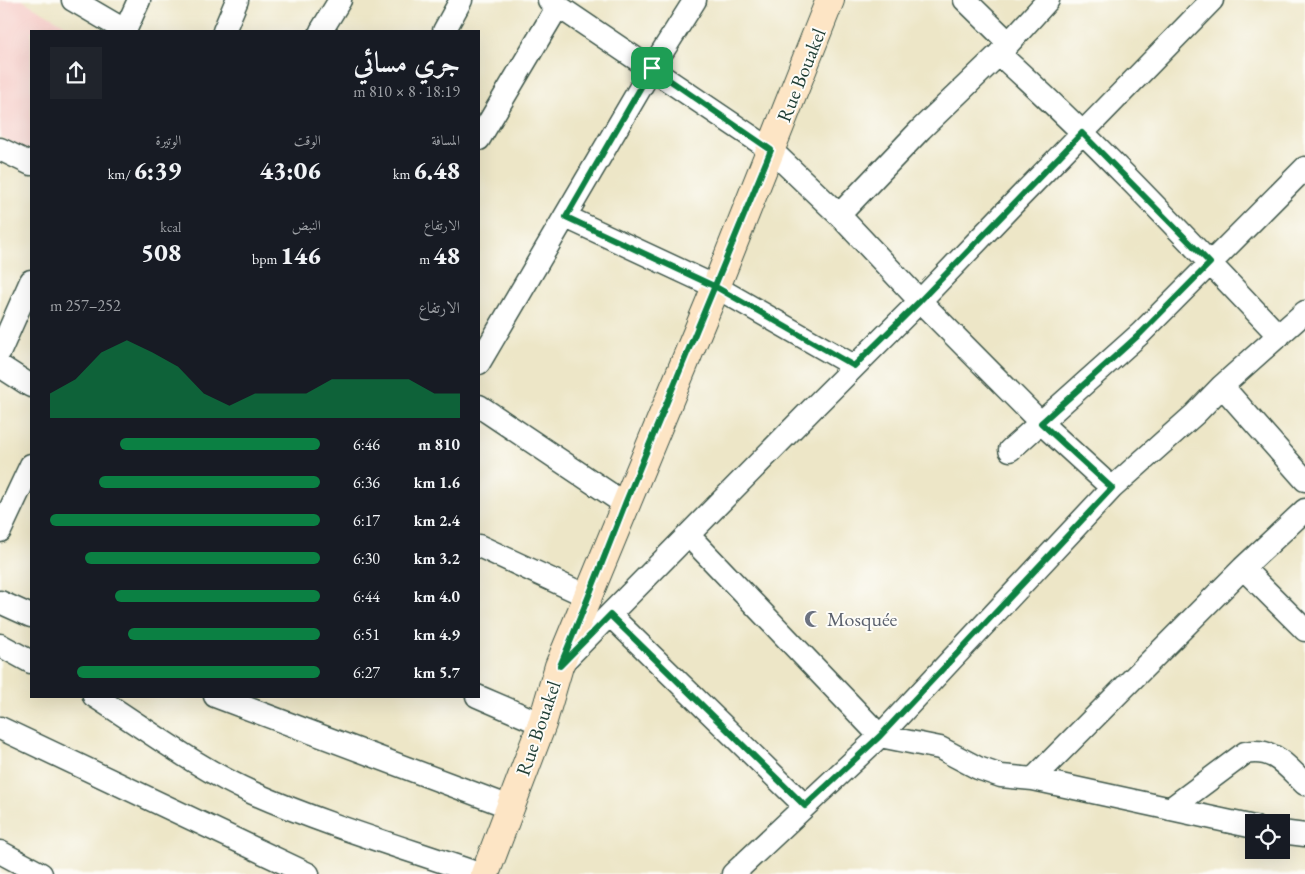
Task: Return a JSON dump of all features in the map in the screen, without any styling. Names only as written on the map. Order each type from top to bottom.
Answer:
[{"type":"main road","name":"Rue Bouakel","points":[[485,874],[542,724],[560,666],[625,504],[716,287],[830,0]]},
{"type":"street","points":[[73,0],[123,30]]},
{"type":"street","points":[[125,30],[139,0]]},
{"type":"street","points":[[224,30],[237,0]]},
{"type":"street","points":[[322,30],[340,0]]},
{"type":"street","points":[[445,30],[461,0]]},
{"type":"street","points":[[480,361],[652,68],[696,0]]},
{"type":"street","points":[[965,0],[1004,48],[1082,133],[1279,336]]},
{"type":"street","points":[[839,215],[921,129],[1004,48],[1048,0]]},
{"type":"street","points":[[480,137],[554,3],[771,150],[839,215],[920,301],[1041,423],[1112,488]]},
{"type":"street","points":[[560,666],[920,301],[1204,3]]},
{"type":"street","points":[[0,150],[30,164]]},
{"type":"street","points":[[1010,450],[1141,333],[1305,168]]},
{"type":"street","points":[[566,217],[716,287],[854,366]]},
{"type":"street","points":[[0,351],[30,283]]},
{"type":"street","points":[[733,874],[880,736],[1112,488],[1305,312]]},
{"type":"street","points":[[0,366],[30,385]]},
{"type":"street","points":[[1222,386],[1303,474]]},
{"type":"street","points":[[480,407],[625,504]]},
{"type":"street","points":[[0,532],[23,505],[30,470]]},
{"type":"street","points":[[1033,779],[1242,568],[1305,510]]},
{"type":"street","points":[[689,536],[880,736],[940,748],[978,768],[1001,776],[1033,779],[1245,825]]},
{"type":"street","points":[[480,546],[589,597]]},
{"type":"street","points":[[1242,568],[1305,630]]},
{"type":"street","points":[[0,602],[30,616]]},
{"type":"street","points":[[610,615],[805,806]]},
{"type":"street","points":[[0,645],[30,661]]},
{"type":"street","points":[[480,697],[542,724]]},
{"type":"street","points":[[97,698],[205,768],[253,793],[304,814],[479,874]]},
{"type":"street","points":[[220,698],[510,807]]},
{"type":"street","points":[[0,728],[308,874]]},
{"type":"street","points":[[1170,809],[1245,753],[1252,751],[1269,753],[1278,758],[1305,784]]},
{"type":"street","points":[[1290,833],[1305,834]]},
{"type":"street","points":[[0,852],[42,874]]},
{"type":"shaded area","points":[[0,0],[22,0],[74,30],[30,30],[30,151],[0,137]]},
{"type":"place","name":"Mosquée","points":[[813,619]]},
{"type":"route","points":[[652,68],[566,217],[716,287],[854,366],[920,301],[1082,133],[1210,263],[1141,333],[1041,423],[1112,488],[880,736],[805,806],[610,615],[560,666],[625,504],[716,287],[771,150],[652,68]]}]
